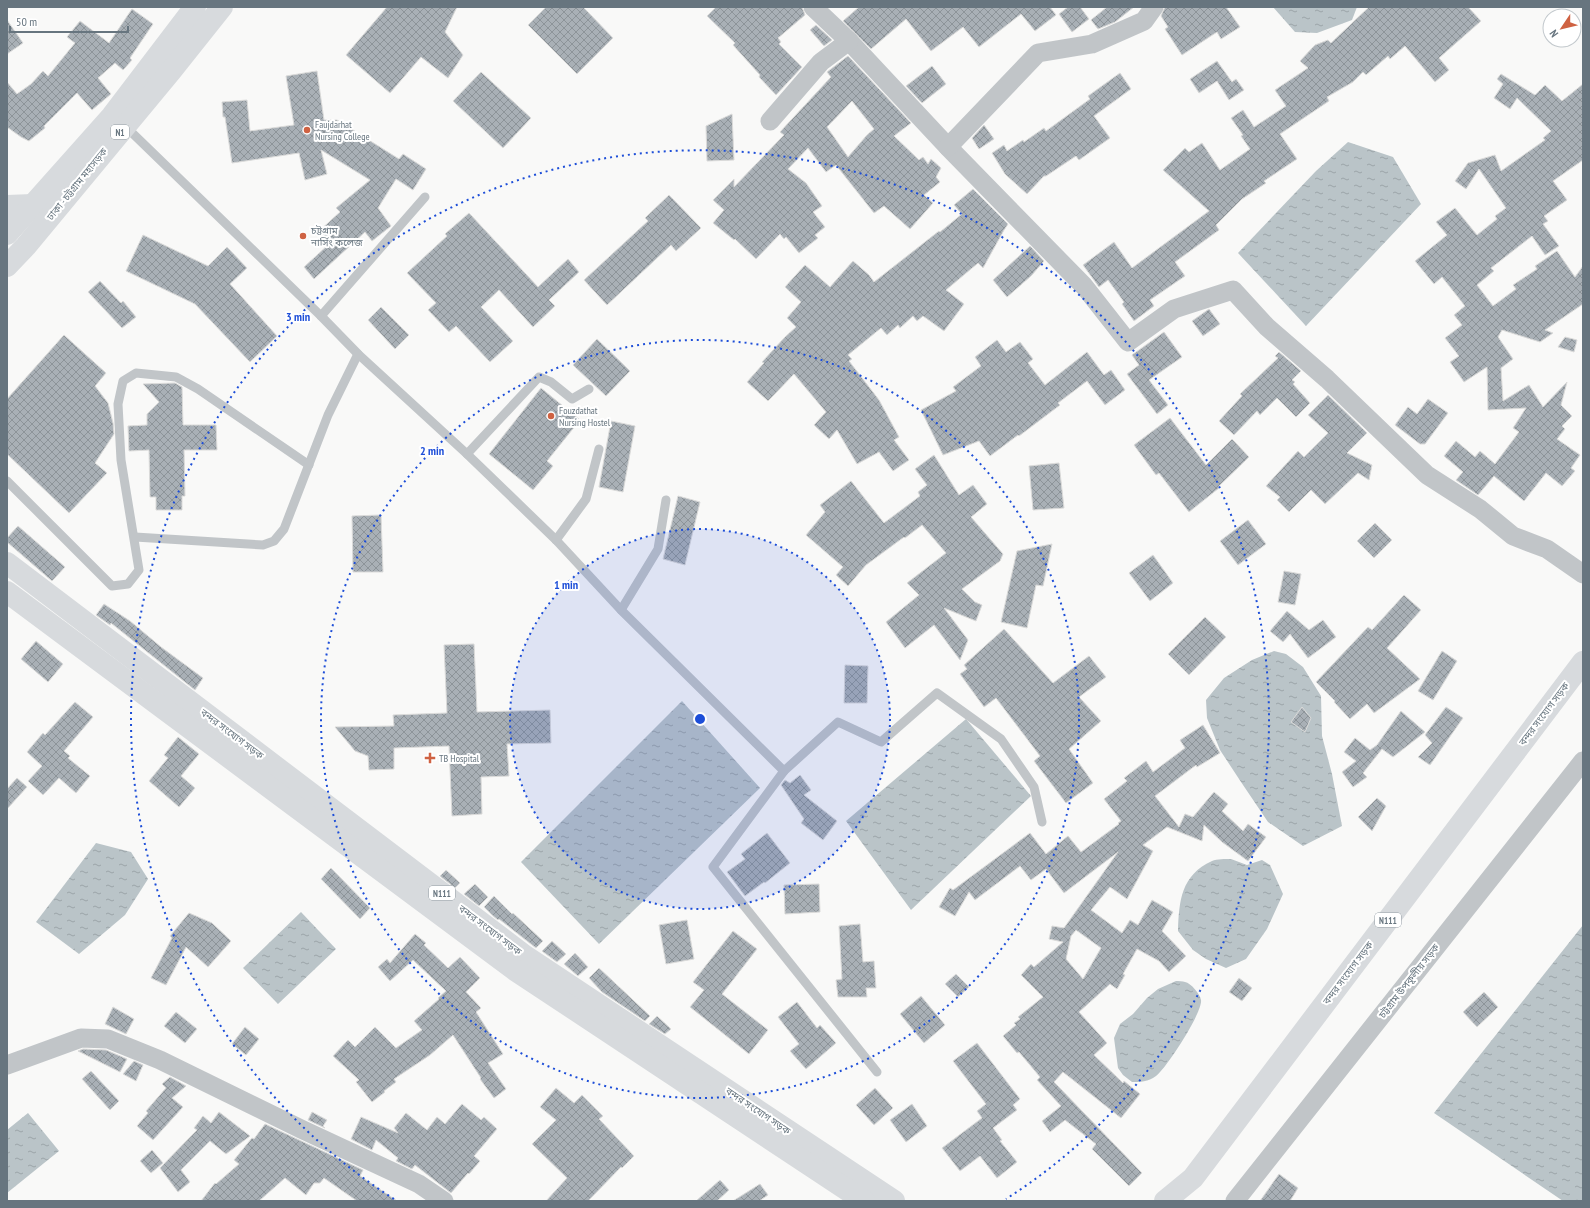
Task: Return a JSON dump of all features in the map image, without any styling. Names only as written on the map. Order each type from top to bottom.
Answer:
[{"type":"main road","name":"ঢাকা - চট্টগ্রাম মহাসড়ক","points":[[7,234],[112,116],[195,7]]},
{"type":"main road","name":"ঢাকা - চট্টগ্রাম মহাসড়ক","points":[[7,266],[26,246],[222,11]]},
{"type":"main road","points":[[7,206],[33,205]]},
{"type":"main road","name":"বন্দর সংযোগ সড়ক","points":[[7,563],[525,956],[894,1201]]},
{"type":"main road","name":"বন্দর সংযোগ সড়ক","points":[[7,592],[515,970],[864,1201]]},
{"type":"main road","name":"বন্দর সংযোগ সড়ক","points":[[1165,1201],[1193,1178],[1583,662]]},
{"type":"main road","name":"N111","points":[[1179,1201],[1193,1178]]},
{"type":"street","points":[[813,7],[848,41],[948,147],[1084,286],[1128,342],[1174,309],[1233,290],[1267,327],[1327,379],[1427,475],[1480,509],[1514,536],[1547,549],[1583,574]]},
{"type":"street","points":[[948,147],[1038,53],[1092,44],[1144,21],[1154,7]]},
{"type":"street","points":[[770,121],[821,62],[848,41]]},
{"type":"street","name":"চট্টগ্রাম উপকূলীয় সড়ক","points":[[1235,1201],[1583,761]]},
{"type":"street","points":[[7,1065],[80,1038],[108,1039],[160,1060],[301,1129],[419,1184],[444,1201]]},
{"type":"lane","points":[[125,126],[321,316],[358,354],[467,454],[556,540],[621,610],[784,771]]},
{"type":"lane","points":[[321,316],[424,197]]},
{"type":"lane","points":[[135,537],[263,545],[274,541],[284,529],[328,415],[358,354]]},
{"type":"lane","points":[[7,481],[112,586],[128,584],[140,570],[121,460],[118,404],[123,381],[136,373],[176,377],[198,389],[308,465]]},
{"type":"lane","points":[[467,454],[539,377],[551,382],[572,399],[589,389]]},
{"type":"lane","points":[[556,540],[586,499],[599,448]]},
{"type":"lane","points":[[621,610],[658,549],[666,500]]},
{"type":"lane","points":[[877,1072],[713,867],[784,771],[838,722],[881,742],[937,693],[1001,739],[1034,788],[1042,822]]},
{"type":"water","points":[[1273,7],[1357,7],[1352,20],[1317,33],[1295,32]]},
{"type":"water","points":[[1348,142],[1393,157],[1421,204],[1306,326],[1238,253],[1316,171]]},
{"type":"water","points":[[1274,651],[1286,654],[1303,667],[1321,696],[1322,736],[1332,774],[1342,826],[1303,846],[1268,822],[1220,750],[1207,718],[1206,700],[1224,678],[1252,660]]},
{"type":"water","points":[[682,701],[760,788],[599,944],[521,862]]},
{"type":"water","points":[[966,719],[1031,796],[911,910],[846,821]]},
{"type":"water","points":[[96,843],[131,852],[148,879],[125,915],[79,954],[36,922]]},
{"type":"water","points":[[1219,859],[1231,859],[1247,865],[1262,860],[1270,865],[1283,894],[1267,929],[1246,959],[1226,968],[1206,959],[1193,950],[1178,931],[1178,920],[1184,890],[1188,881],[1194,874],[1212,861]]},
{"type":"water","points":[[301,912],[336,949],[278,1004],[243,968]]},
{"type":"water","points":[[1583,925],[1583,1201],[1563,1201],[1434,1113]]},
{"type":"water","points":[[1176,981],[1183,981],[1187,983],[1195,989],[1199,995],[1201,1000],[1196,1016],[1183,1040],[1161,1071],[1147,1081],[1132,1082],[1123,1075],[1118,1068],[1114,1038],[1120,1024],[1133,1014],[1147,998],[1158,989]]},
{"type":"water","points":[[28,1113],[59,1151],[7,1193],[7,1130]]},
{"type":"building","points":[[387,7],[457,7],[445,32],[463,55],[448,78],[421,57],[390,93],[346,55]]},
{"type":"building","points":[[546,7],[583,7],[613,38],[577,74],[528,25]]},
{"type":"building","points":[[716,7],[802,7],[805,15],[778,38],[781,42],[779,44],[802,67],[776,95],[733,45],[735,43],[707,16]]},
{"type":"building","points":[[859,7],[1050,7],[1056,15],[1035,31],[1021,14],[979,47],[963,27],[931,51],[906,19],[871,49],[843,21]]},
{"type":"building","points":[[1068,7],[1080,7],[1089,19],[1072,32],[1059,14]]},
{"type":"building","points":[[1107,7],[1134,7],[1115,22],[1098,29],[1091,20]]},
{"type":"building","points":[[1165,7],[1226,7],[1240,27],[1221,39],[1217,32],[1182,55],[1165,29],[1168,27],[1161,16]]},
{"type":"building","points":[[1369,7],[1468,7],[1481,21],[1439,58],[1449,70],[1435,82],[1405,46],[1390,59],[1388,56],[1366,75],[1363,72],[1353,82],[1327,97],[1329,101],[1280,134],[1297,159],[1264,181],[1266,183],[1242,199],[1216,225],[1219,230],[1175,262],[1185,276],[1150,300],[1154,306],[1134,321],[1122,304],[1124,302],[1108,280],[1099,287],[1083,265],[1114,242],[1132,268],[1209,211],[1163,170],[1185,148],[1189,152],[1202,143],[1220,170],[1250,149],[1241,136],[1243,135],[1231,118],[1243,110],[1254,127],[1286,106],[1275,90],[1308,68],[1300,61],[1315,45],[1328,40],[1331,43]]},
{"type":"building","points":[[132,9],[153,24],[130,58],[132,60],[123,70],[115,63],[98,78],[111,94],[92,110],[77,93],[44,126],[45,128],[29,141],[7,127],[7,82],[17,94],[31,84],[43,71],[48,76],[75,43],[67,37],[80,21],[109,43]]},
{"type":"building","points":[[7,20],[23,43],[7,54]]},
{"type":"building","points":[[816,25],[832,40],[824,46],[810,30]]},
{"type":"building","points":[[848,56],[911,123],[894,136],[919,160],[923,157],[928,164],[931,159],[941,168],[936,177],[940,182],[924,195],[933,203],[910,229],[884,206],[874,213],[836,165],[826,172],[808,148],[788,169],[806,183],[822,206],[813,212],[825,227],[815,235],[818,238],[799,253],[786,237],[784,239],[780,234],[756,259],[735,239],[734,240],[713,223],[724,210],[713,200],[734,179],[734,187],[784,135],[780,132],[831,77],[827,72]],"holes":[[[852,101],[874,129],[848,157],[827,127]]]},
{"type":"building","points":[[1217,61],[1232,82],[1236,79],[1244,90],[1229,100],[1217,81],[1199,93],[1190,79]]},
{"type":"building","points":[[932,66],[946,84],[922,103],[906,86]]},
{"type":"building","name":"Faujdarhat Nursing College","points":[[317,71],[324,120],[337,120],[399,159],[403,154],[426,169],[413,190],[396,179],[378,208],[391,226],[372,241],[365,232],[314,279],[304,267],[328,245],[317,233],[340,212],[336,208],[370,180],[321,150],[327,174],[305,180],[299,153],[232,163],[225,117],[223,117],[222,102],[247,100],[250,131],[294,125],[286,76]]},
{"type":"building","points":[[481,72],[531,118],[503,148],[453,101]]},
{"type":"building","points":[[1120,73],[1131,89],[1094,116],[1110,138],[1079,160],[1076,156],[1044,176],[1027,194],[1005,174],[992,153],[1004,145],[1007,151],[1023,140],[1024,142],[1044,128],[1046,131],[1090,99],[1088,96]]},
{"type":"building","points":[[1501,74],[1535,95],[1545,85],[1562,101],[1583,84],[1583,160],[1553,181],[1567,200],[1544,216],[1548,221],[1543,224],[1559,246],[1545,255],[1532,236],[1491,268],[1494,271],[1477,285],[1493,306],[1516,289],[1513,285],[1537,269],[1535,266],[1557,251],[1575,277],[1583,266],[1583,304],[1545,330],[1553,333],[1540,342],[1502,330],[1498,337],[1513,359],[1501,368],[1503,401],[1529,385],[1543,407],[1567,382],[1561,405],[1572,416],[1562,426],[1565,429],[1557,439],[1580,455],[1571,468],[1575,471],[1562,486],[1546,473],[1524,501],[1494,476],[1478,495],[1456,480],[1463,472],[1444,456],[1456,441],[1475,457],[1480,451],[1495,464],[1519,432],[1513,428],[1526,408],[1488,410],[1487,367],[1464,382],[1450,362],[1459,356],[1445,338],[1462,325],[1454,315],[1465,306],[1442,277],[1434,284],[1415,261],[1447,235],[1436,222],[1455,208],[1477,235],[1497,219],[1495,216],[1506,208],[1479,169],[1466,189],[1455,181],[1468,163],[1495,155],[1501,171],[1545,140],[1543,138],[1551,131],[1517,98],[1510,109],[1494,98],[1503,84],[1497,79]]},
{"type":"building","points":[[732,114],[734,160],[707,161],[706,126]]},
{"type":"building","points":[[984,125],[994,139],[979,149],[972,138]]},
{"type":"building","points":[[973,189],[1008,224],[983,268],[978,263],[946,290],[964,304],[944,331],[923,316],[917,321],[913,316],[900,328],[898,325],[887,335],[881,328],[848,355],[852,359],[849,361],[879,400],[899,437],[894,440],[909,460],[893,471],[879,452],[857,464],[837,430],[829,439],[814,425],[826,412],[794,374],[768,401],[747,382],[764,363],[762,362],[796,327],[787,318],[801,302],[785,287],[805,265],[830,287],[853,261],[869,275],[874,282],[962,214],[954,205]]},
{"type":"building","points":[[669,195],[701,228],[676,251],[671,245],[607,305],[584,280],[648,221],[645,218]]},
{"type":"building","points":[[469,213],[538,287],[568,259],[579,272],[549,300],[555,306],[533,327],[499,290],[481,307],[513,341],[490,362],[456,326],[449,332],[428,310],[436,303],[407,273],[447,236],[445,234]]},
{"type":"building","points":[[143,235],[208,266],[227,247],[247,268],[230,284],[277,336],[250,362],[195,304],[126,271]]},
{"type":"building","points":[[1030,246],[1044,261],[1031,276],[1007,297],[993,280]]},
{"type":"building","points":[[100,281],[121,303],[123,301],[136,317],[122,328],[88,292]]},
{"type":"building","points":[[381,307],[409,335],[395,349],[368,320]]},
{"type":"building","points":[[1209,309],[1220,324],[1203,336],[1192,321]]},
{"type":"building","points":[[1164,332],[1182,357],[1149,380],[1168,405],[1157,414],[1127,374],[1139,365],[1132,355]]},
{"type":"building","points":[[64,335],[106,373],[95,386],[108,403],[114,434],[95,463],[107,473],[69,513],[7,454],[7,399]]},
{"type":"building","points":[[1565,337],[1577,340],[1574,352],[1558,347]]},
{"type":"building","points":[[597,339],[630,371],[606,396],[573,365]]},
{"type":"building","points":[[997,340],[1006,352],[1020,342],[1033,359],[1028,363],[1045,385],[1087,352],[1104,375],[1111,370],[1125,390],[1105,405],[1087,381],[1058,403],[1060,405],[990,456],[979,441],[943,455],[921,410],[956,391],[953,387],[981,366],[975,357]]},
{"type":"building","points":[[1279,352],[1301,371],[1292,380],[1295,382],[1293,384],[1310,403],[1296,417],[1277,398],[1260,415],[1257,411],[1234,435],[1219,421],[1242,396],[1240,394],[1278,358],[1275,356]]},
{"type":"building","points":[[175,383],[182,387],[183,425],[216,425],[217,450],[184,450],[185,496],[182,496],[182,510],[156,510],[156,497],[150,497],[149,450],[129,451],[128,426],[147,425],[147,414],[159,402],[143,384]]},
{"type":"building","points":[[541,388],[580,420],[547,461],[553,466],[533,490],[489,454]]},
{"type":"building","points":[[1328,395],[1367,433],[1347,453],[1372,465],[1369,480],[1358,473],[1325,504],[1311,490],[1289,512],[1277,500],[1280,497],[1266,486],[1298,451],[1304,457],[1328,433],[1308,415]]},
{"type":"building","points":[[1428,399],[1448,413],[1425,444],[1420,444],[1395,425],[1408,407],[1417,414]]},
{"type":"building","points":[[1170,418],[1206,465],[1232,439],[1249,457],[1218,487],[1219,488],[1189,512],[1159,473],[1156,475],[1134,445]]},
{"type":"building","points":[[611,421],[635,426],[623,492],[599,487]]},
{"type":"building","points":[[934,455],[959,495],[973,485],[987,504],[971,517],[1003,554],[1000,561],[962,589],[975,602],[982,605],[976,621],[944,608],[968,640],[960,660],[934,625],[905,648],[886,622],[919,595],[907,583],[946,553],[922,525],[866,565],[848,586],[836,575],[843,567],[806,535],[825,512],[820,505],[851,481],[884,523],[920,496],[918,492],[927,485],[915,469]]},
{"type":"building","points":[[1059,463],[1064,508],[1033,510],[1029,466]]},
{"type":"building","points":[[678,496],[700,502],[685,565],[663,559]]},
{"type":"building","points":[[381,515],[383,572],[353,572],[352,516]]},
{"type":"building","points":[[1248,520],[1266,544],[1238,565],[1220,541]]},
{"type":"building","points":[[1375,523],[1392,540],[1374,558],[1357,541]]},
{"type":"building","points":[[18,526],[65,567],[52,581],[7,542],[7,538]]},
{"type":"building","points":[[1052,544],[1043,586],[1036,585],[1027,628],[1001,622],[1017,551]]},
{"type":"building","points":[[1153,555],[1173,583],[1150,601],[1129,573]]},
{"type":"building","points":[[1284,571],[1301,574],[1295,605],[1278,602]]},
{"type":"building","points":[[1404,595],[1421,610],[1387,648],[1420,679],[1374,713],[1367,704],[1350,719],[1316,682],[1368,627],[1372,630]]},
{"type":"building","points":[[104,604],[130,621],[161,647],[203,678],[195,690],[111,623],[110,625],[96,615]]},
{"type":"building","points":[[1287,611],[1309,630],[1323,620],[1336,637],[1308,658],[1290,634],[1283,642],[1270,631]]},
{"type":"building","points":[[1205,617],[1226,637],[1189,675],[1168,654]]},
{"type":"building","points":[[1004,629],[1053,683],[1089,656],[1106,677],[1079,697],[1101,721],[1069,749],[1093,783],[1066,803],[1034,761],[1040,756],[996,698],[984,707],[960,674],[967,669],[964,665]]},
{"type":"building","points":[[36,641],[63,664],[48,682],[21,659]]},
{"type":"building","points":[[474,644],[477,712],[550,710],[551,743],[507,744],[509,776],[481,777],[482,814],[452,816],[449,746],[394,748],[394,769],[369,770],[368,756],[355,751],[335,727],[394,726],[393,715],[447,713],[444,645]]},
{"type":"building","points":[[1442,651],[1457,661],[1433,700],[1418,691]]},
{"type":"building","points":[[845,665],[868,666],[867,703],[844,703]]},
{"type":"building","points":[[75,702],[93,717],[64,751],[70,756],[68,758],[90,776],[76,793],[59,778],[43,795],[28,781],[42,766],[27,752],[43,733],[45,735]]},
{"type":"building","points":[[1302,707],[1311,718],[1305,732],[1291,722]]},
{"type":"building","points":[[1446,707],[1463,718],[1430,765],[1418,757],[1432,743],[1425,735]]},
{"type":"building","points":[[1401,711],[1425,732],[1393,757],[1382,749],[1363,773],[1367,777],[1353,787],[1342,772],[1356,761],[1344,752],[1355,738],[1370,750],[1377,745]]},
{"type":"building","points":[[1203,725],[1220,753],[1197,767],[1196,765],[1155,796],[1179,827],[1185,814],[1193,817],[1214,792],[1228,804],[1222,811],[1243,831],[1248,824],[1266,837],[1248,861],[1222,842],[1204,825],[1202,841],[1167,827],[1143,845],[1153,851],[1127,899],[1110,887],[1091,910],[1122,933],[1130,920],[1138,925],[1152,900],[1173,912],[1162,931],[1186,956],[1169,972],[1159,961],[1137,949],[1123,974],[1125,975],[1117,989],[1110,984],[1079,1012],[1107,1043],[1094,1055],[1123,1083],[1124,1081],[1140,1094],[1121,1118],[1063,1072],[1054,1082],[1142,1173],[1129,1186],[1092,1149],[1096,1144],[1065,1120],[1050,1132],[1042,1121],[1061,1106],[1037,1080],[1040,1077],[1003,1036],[1016,1025],[1014,1023],[1020,1019],[1018,1017],[1043,997],[1021,975],[1031,964],[1034,967],[1063,942],[1049,939],[1052,926],[1064,928],[1118,852],[1064,893],[1046,869],[1031,880],[1020,866],[975,900],[969,892],[955,916],[939,907],[950,888],[953,890],[1030,833],[1046,854],[1068,836],[1081,852],[1121,821],[1104,799],[1127,781],[1124,778],[1146,761],[1153,772],[1185,748],[1180,740]],"holes":[[[1076,930],[1101,948],[1083,979],[1066,959],[1071,936]]]},
{"type":"building","points":[[178,737],[199,754],[181,776],[195,788],[179,807],[149,781],[168,758],[164,755]]},
{"type":"building","points":[[800,775],[811,790],[804,795],[837,821],[823,840],[801,823],[804,819],[781,785],[785,780],[790,783]]},
{"type":"building","points":[[17,778],[27,787],[7,809],[7,789]]},
{"type":"building","points":[[1377,798],[1386,806],[1372,831],[1358,817]]},
{"type":"building","points":[[767,833],[790,863],[765,883],[764,882],[745,896],[727,872],[745,859],[741,854]]},
{"type":"building","points":[[331,868],[370,908],[360,919],[321,879]]},
{"type":"building","points":[[446,870],[460,883],[455,888],[440,876]]},
{"type":"building","points":[[475,884],[488,897],[479,906],[464,894]]},
{"type":"building","points":[[819,884],[820,912],[785,914],[784,885]]},
{"type":"building","points":[[494,896],[543,941],[536,948],[499,919],[498,920],[484,907]]},
{"type":"building","points":[[189,913],[212,923],[231,941],[208,967],[186,947],[166,985],[151,978],[172,938],[170,936]]},
{"type":"building","points":[[687,920],[694,959],[666,964],[659,925]]},
{"type":"building","points":[[860,924],[863,962],[874,961],[876,988],[866,988],[867,997],[838,997],[836,980],[842,979],[839,926]]},
{"type":"building","points":[[733,931],[757,949],[722,994],[768,1030],[749,1054],[690,1007],[704,990],[693,982]]},
{"type":"building","points":[[415,934],[426,943],[424,945],[448,968],[460,957],[480,978],[466,992],[481,1008],[476,1012],[503,1054],[488,1063],[506,1089],[494,1098],[480,1079],[481,1078],[453,1035],[430,1055],[394,1079],[396,1082],[372,1102],[356,1082],[359,1080],[333,1056],[348,1040],[355,1047],[375,1027],[396,1048],[422,1030],[414,1021],[446,991],[413,960],[390,981],[378,967],[387,959],[390,963]]},
{"type":"building","points":[[552,941],[566,954],[557,962],[542,951]]},
{"type":"building","points":[[575,953],[588,967],[578,976],[564,964]]},
{"type":"building","points":[[599,968],[650,1016],[645,1021],[602,992],[589,978]]},
{"type":"building","points":[[956,974],[969,987],[958,997],[945,984]]},
{"type":"building","points":[[1239,978],[1252,988],[1242,1001],[1229,992]]},
{"type":"building","points":[[1484,992],[1498,1007],[1477,1027],[1463,1012]]},
{"type":"building","points":[[921,996],[945,1025],[924,1043],[900,1014]]},
{"type":"building","points":[[797,1002],[817,1028],[820,1025],[836,1043],[806,1069],[790,1051],[799,1044],[778,1017]]},
{"type":"building","points":[[113,1007],[134,1019],[126,1034],[105,1024]]},
{"type":"building","points":[[176,1012],[197,1029],[185,1043],[164,1026]]},
{"type":"building","points":[[657,1016],[671,1029],[665,1034],[649,1024]]},
{"type":"building","points":[[245,1027],[259,1039],[246,1055],[232,1044]]},
{"type":"building","points":[[977,1043],[1020,1099],[1013,1105],[1017,1110],[993,1128],[1002,1140],[1000,1141],[1017,1162],[997,1178],[980,1156],[960,1171],[942,1148],[982,1118],[977,1111],[986,1104],[953,1061]]},
{"type":"building","points":[[83,1049],[106,1050],[127,1059],[120,1072],[78,1051]]},
{"type":"building","points":[[134,1061],[143,1065],[136,1081],[123,1074]]},
{"type":"building","points":[[91,1071],[119,1101],[110,1110],[82,1079]]},
{"type":"building","points":[[170,1077],[186,1086],[172,1098],[183,1107],[153,1140],[137,1126],[148,1113],[146,1111],[166,1088],[162,1084]]},
{"type":"building","points":[[556,1088],[574,1103],[582,1095],[603,1116],[599,1119],[634,1156],[622,1168],[621,1167],[588,1201],[546,1201],[567,1178],[532,1144],[556,1120],[540,1107]]},
{"type":"building","points":[[875,1088],[893,1108],[874,1125],[856,1105]]},
{"type":"building","points":[[462,1104],[481,1120],[484,1117],[497,1129],[474,1156],[480,1161],[451,1193],[415,1165],[412,1169],[396,1161],[398,1158],[376,1140],[372,1150],[351,1139],[361,1117],[398,1133],[394,1128],[406,1113],[427,1130],[437,1117],[445,1124]]},
{"type":"building","points":[[912,1104],[927,1126],[906,1142],[890,1120]]},
{"type":"building","points":[[219,1112],[250,1136],[226,1154],[210,1141],[181,1170],[190,1182],[178,1192],[160,1168],[197,1130],[194,1128],[203,1116],[211,1123]]},
{"type":"building","points":[[312,1112],[327,1120],[323,1126],[325,1128],[308,1120]]},
{"type":"building","points":[[265,1124],[363,1170],[360,1176],[397,1201],[357,1201],[324,1178],[320,1183],[314,1183],[306,1195],[285,1178],[259,1201],[201,1201],[215,1183],[216,1184],[239,1164],[234,1160],[252,1138],[254,1139]]},
{"type":"building","points":[[152,1150],[163,1163],[151,1173],[140,1161]]},
{"type":"building","points":[[1279,1174],[1298,1188],[1290,1201],[1260,1201]]},
{"type":"building","points":[[720,1180],[729,1190],[717,1201],[696,1201]]},
{"type":"building","points":[[760,1184],[768,1195],[759,1201],[733,1201]]},
{"type":"place","name":"Faujdarhat Nursing College","points":[[307,130]]},
{"type":"place","name":"চট্টগ্রাম নার্সিং কলেজ","points":[[303,236]]},
{"type":"place","name":"Fouzdathat Nursing Hostel","points":[[551,416]]},
{"type":"place","name":"TB Hospital","points":[[430,758]]}]
